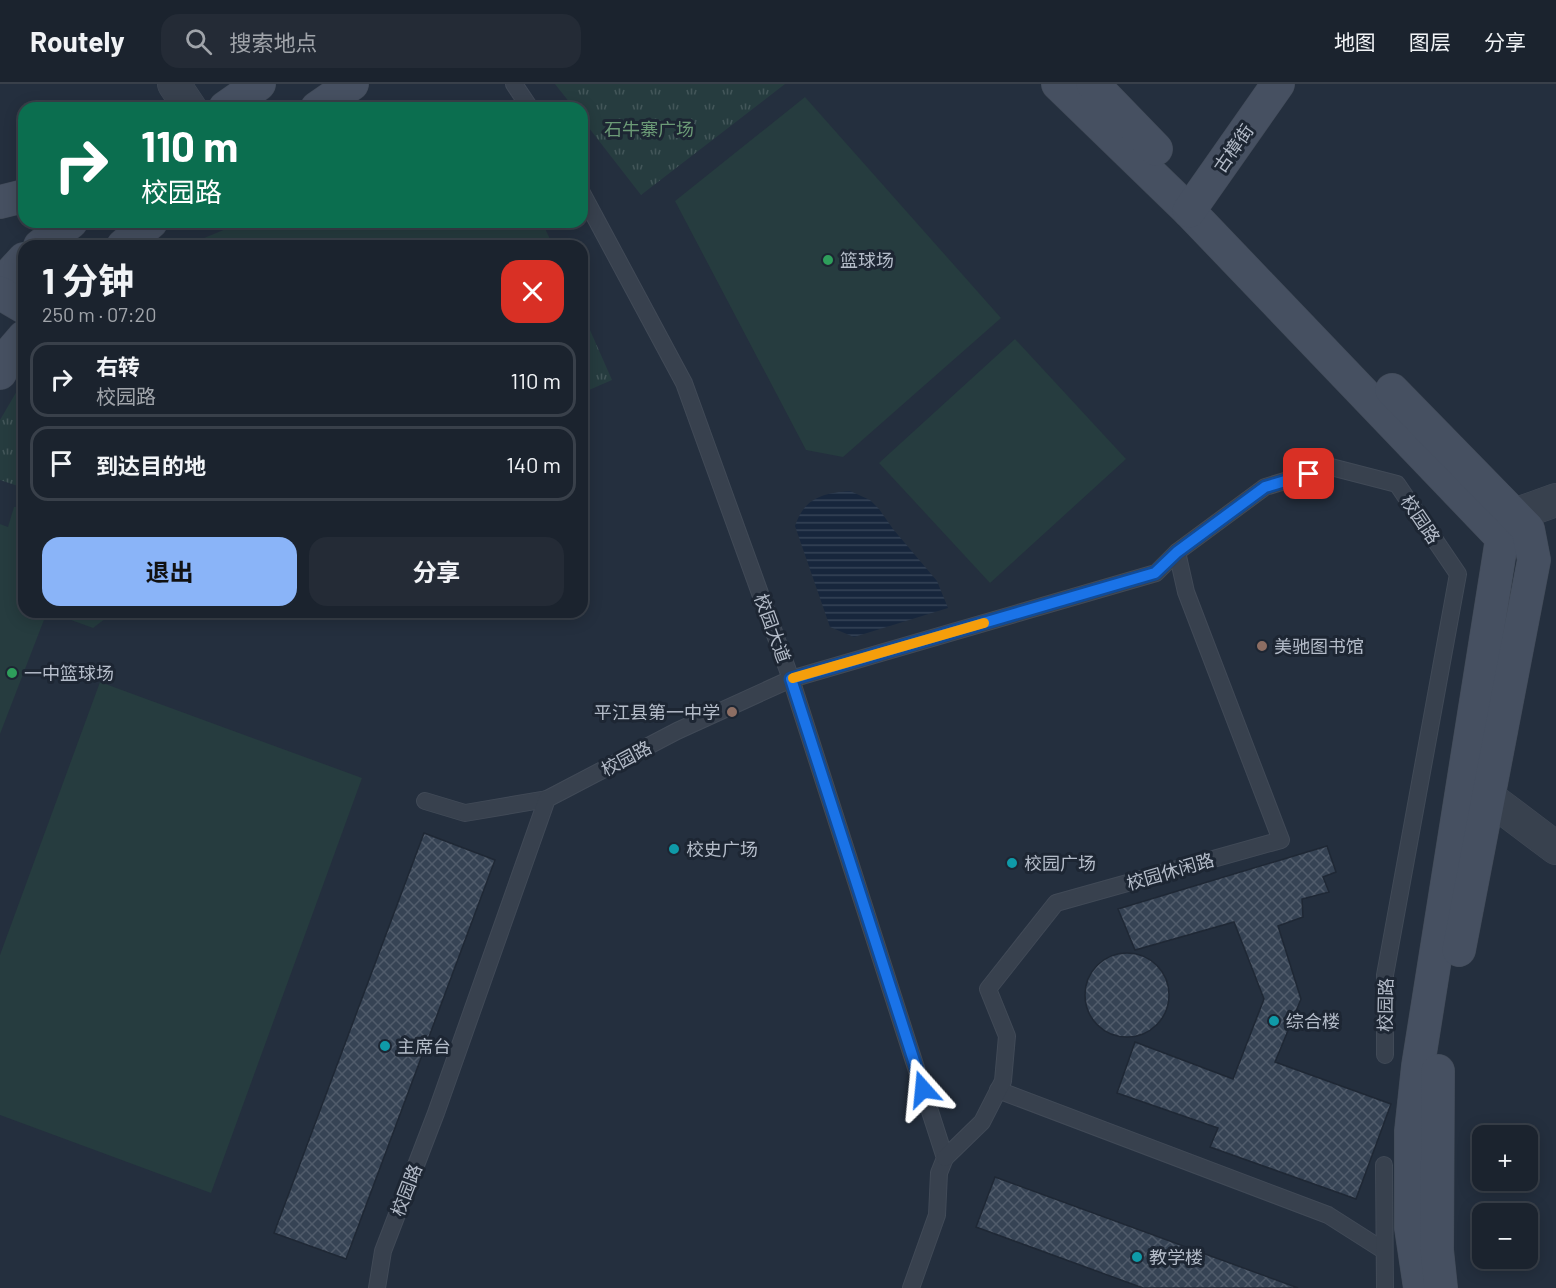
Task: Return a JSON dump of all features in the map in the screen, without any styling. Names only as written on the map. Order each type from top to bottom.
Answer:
[{"type":"street","points":[[174,84],[186,102]]},
{"type":"street","points":[[234,102],[259,84]]},
{"type":"street","points":[[326,102],[352,84]]},
{"type":"street","points":[[1058,84],[1195,203],[1517,524]]},
{"type":"street","points":[[1093,84],[1195,203]]},
{"type":"street","name":"古樟街","points":[[1195,203],[1278,84]]},
{"type":"street","points":[[0,202],[18,197]]},
{"type":"street","points":[[48,240],[63,228]]},
{"type":"street","points":[[130,240],[144,228]]},
{"type":"street","points":[[0,285],[18,266]]},
{"type":"street","points":[[0,293],[18,304]]},
{"type":"street","points":[[1441,1288],[1437,1250],[1436,1081],[1476,778],[1517,524],[1556,500]]},
{"type":"street","points":[[1476,778],[1556,822]]},
{"type":"street","points":[[1476,778],[1556,848]]},
{"type":"street","points":[[1420,1288],[1411,1228],[1411,1131],[1418,1066],[1476,778]]},
{"type":"lane","points":[[514,84],[526,102]]},
{"type":"lane","name":"校园大道","points":[[588,204],[684,383],[791,679],[945,1158]]},
{"type":"lane","name":"校园路","points":[[377,1288],[383,1251],[436,1113],[547,799],[677,730],[791,679],[1155,573],[1177,552],[1265,487],[1331,467],[1398,484],[1458,574],[1385,975],[1385,1054]]},
{"type":"lane","name":"校园休闲路","points":[[945,1158],[982,1122],[1003,1081],[1007,1036],[988,988],[1056,903],[1281,840],[1186,592],[1177,552]]},
{"type":"lane","points":[[425,801],[465,813],[547,799]]},
{"type":"lane","points":[[998,1090],[1328,1215],[1383,1250]]},
{"type":"lane","points":[[911,1288],[937,1215],[939,1173],[945,1158]]},
{"type":"lane","points":[[1384,1165],[1385,1288]]},
{"type":"green space","name":"石牛寨广场","points":[[555,84],[785,84],[641,195],[588,127],[588,102],[569,102]]},
{"type":"green space","name":"篮球场","points":[[805,97],[1001,318],[843,457],[806,450],[675,201]]},
{"type":"green space","points":[[228,228],[545,228],[550,240],[200,240]]},
{"type":"green space","points":[[588,326],[612,380],[588,390]]},
{"type":"green space","points":[[1015,339],[1126,459],[990,583],[879,463]]},
{"type":"green space","points":[[18,389],[18,486],[0,480],[0,420]]},
{"type":"green space","name":"一中篮球场","points":[[14,507],[18,507],[18,618],[45,618],[0,734],[0,524],[8,527]]},
{"type":"green space","points":[[66,618],[106,618],[93,628]]},
{"type":"green space","points":[[100,682],[362,778],[211,1193],[0,1115],[0,955]]},
{"type":"water","points":[[850,491],[870,500],[879,509],[937,581],[948,608],[854,637],[830,627],[795,526],[809,503],[831,493]]},
{"type":"building","name":"主席台","points":[[424,833],[495,860],[346,1259],[274,1233]]},
{"type":"building","name":"综合楼","points":[[1327,846],[1336,872],[1323,877],[1329,892],[1302,899],[1303,917],[1278,926],[1301,999],[1275,1062],[1391,1104],[1356,1199],[1210,1147],[1218,1128],[1117,1093],[1135,1042],[1233,1079],[1264,999],[1234,922],[1135,950],[1118,909]]},
{"type":"building","points":[[1127,953],[1143,956],[1157,965],[1166,979],[1169,995],[1166,1011],[1157,1025],[1143,1034],[1127,1037],[1111,1034],[1097,1025],[1088,1011],[1085,995],[1088,979],[1097,965],[1111,956]]},
{"type":"building","name":"教学楼","points":[[995,1177],[1298,1288],[1143,1288],[976,1227]]},
{"type":"slow traffic","points":[[793,678],[984,623]]},
{"type":"place","name":"篮球场","points":[[828,260]]},
{"type":"place","name":"美驰图书馆","points":[[1262,646]]},
{"type":"place","name":"一中篮球场","points":[[12,673]]},
{"type":"place","name":"平江县第一中学","points":[[732,712]]},
{"type":"place","name":"校史广场","points":[[674,849]]},
{"type":"place","name":"校园广场","points":[[1012,863]]},
{"type":"place","name":"综合楼","points":[[1274,1021]]},
{"type":"place","name":"主席台","points":[[385,1046]]},
{"type":"place","name":"教学楼","points":[[1137,1257]]},
{"type":"route","points":[[923,1089],[791,679],[1155,573],[1177,552],[1265,487],[1309,474]]}]
